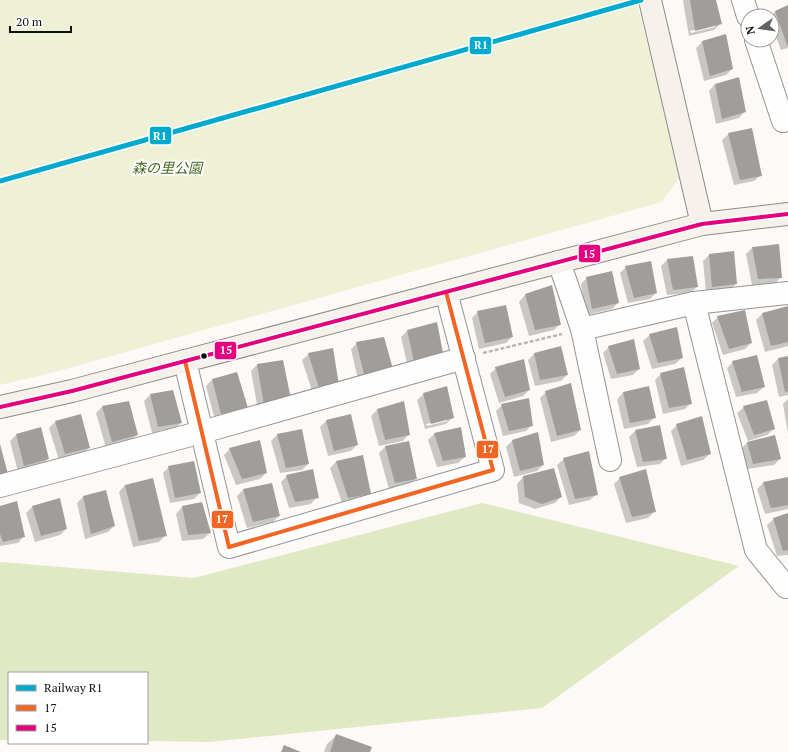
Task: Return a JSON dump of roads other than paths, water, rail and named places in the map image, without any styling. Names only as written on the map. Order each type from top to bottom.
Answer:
[{"type":"street","points":[[650,0],[702,224]]},
{"type":"street","points":[[759,48],[783,121],[788,119]]},
{"type":"street","points":[[0,408],[185,362],[702,224],[788,214]]},
{"type":"street","points":[[559,262],[582,329],[610,460]]},
{"type":"street","points":[[185,362],[230,547],[493,470],[446,292]]},
{"type":"street","points":[[582,329],[694,303],[788,293]]},
{"type":"street","points":[[694,303],[756,550],[786,587],[788,586]]},
{"type":"street","points":[[0,486],[202,432],[464,358]]},
{"type":"rail line","name":"R1","points":[[0,181],[641,0]]},
{"type":"park label","name":"森の里公園","points":[[167,167]]}]
